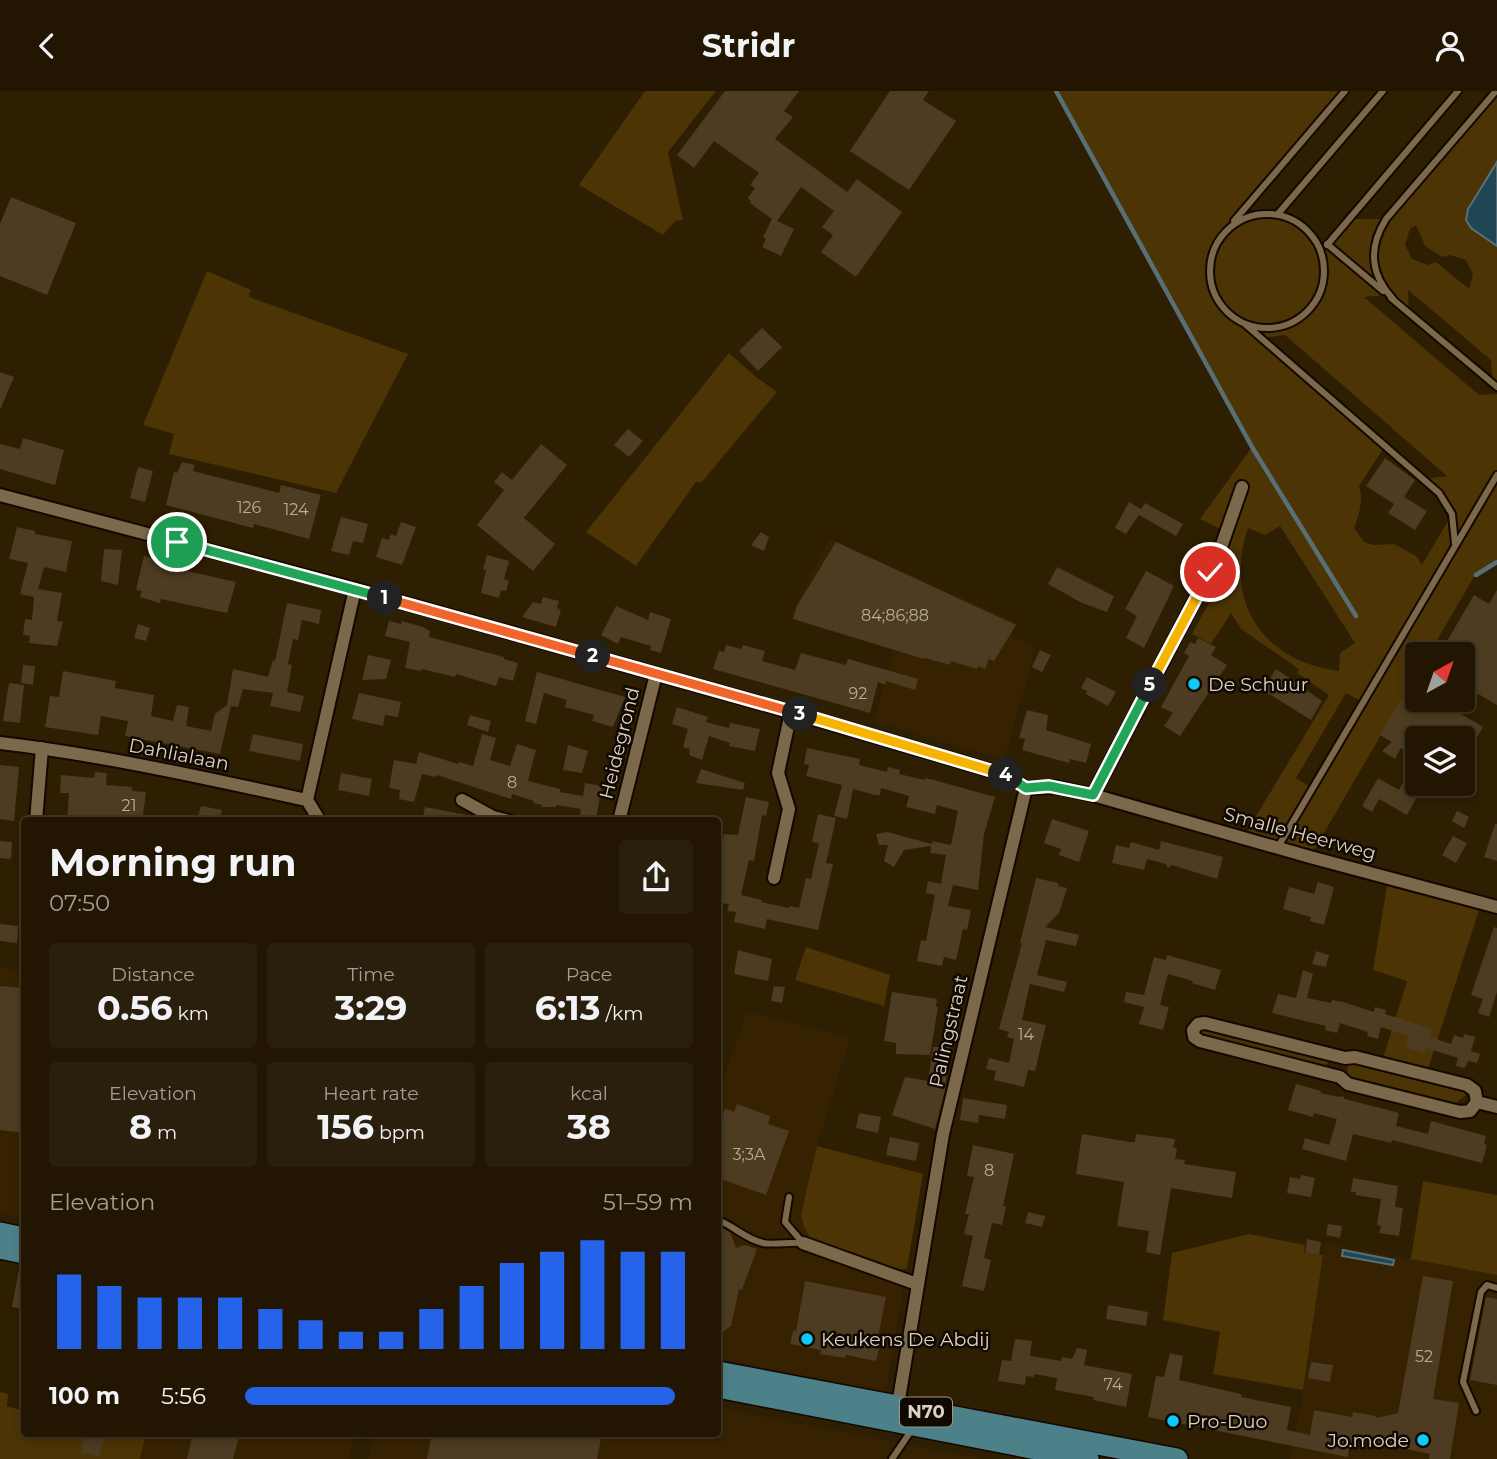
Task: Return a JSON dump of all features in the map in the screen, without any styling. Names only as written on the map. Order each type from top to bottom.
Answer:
[{"type":"main road","points":[[0,1233],[21,1237]]},
{"type":"main road","points":[[0,1248],[21,1252]]},
{"type":"main road","name":"N70","points":[[721,1373],[903,1419],[1088,1459]]},
{"type":"main road","name":"N70","points":[[721,1388],[903,1419],[1178,1459]]},
{"type":"street","points":[[1093,795],[1218,557],[1242,487]]},
{"type":"street","name":"Smalle Heerweg","points":[[0,495],[355,589],[791,712],[1009,776],[1026,788],[1049,786],[1093,795],[1497,907]]},
{"type":"street","points":[[317,817],[307,800],[355,589]]},
{"type":"street","name":"Heidegrond","points":[[620,817],[656,674]]},
{"type":"street","points":[[774,878],[789,810],[778,773],[791,712]]},
{"type":"street","name":"Dahlialaan","points":[[0,743],[169,771],[307,800]]},
{"type":"street","points":[[36,817],[42,748]]},
{"type":"street","name":"Palingstraat","points":[[903,1419],[917,1284],[943,1134],[1026,788]]},
{"type":"street","points":[[462,800],[493,817]]},
{"type":"street","points":[[1205,1023],[1345,1058],[1355,1056],[1467,1085],[1475,1091],[1477,1102],[1470,1111],[1460,1112],[1348,1084],[1340,1077],[1200,1041],[1193,1030],[1198,1024],[1205,1023]]},
{"type":"street","points":[[1340,1077],[1338,1067],[1345,1058]]},
{"type":"street","points":[[1477,1102],[1497,1107]]},
{"type":"street","points":[[803,1243],[917,1284]]},
{"type":"lane","points":[[1277,215],[1383,91]]},
{"type":"lane","points":[[1321,252],[1458,91]]},
{"type":"lane","points":[[1393,299],[1376,275],[1373,261],[1378,231],[1496,91]]},
{"type":"lane","points":[[1344,92],[1223,233],[1213,253],[1210,275],[1213,290],[1230,314],[1439,493],[1452,514],[1455,546]]},
{"type":"lane","points":[[1223,233],[1234,223],[1262,214],[1292,219],[1314,238],[1324,266],[1318,295],[1310,308],[1299,318],[1271,328],[1242,322]]},
{"type":"lane","points":[[1327,244],[1497,387]]},
{"type":"lane","points":[[1277,848],[1497,475]]},
{"type":"lane","points":[[789,1197],[785,1222],[803,1243]]},
{"type":"lane","points":[[721,1221],[732,1225],[744,1236],[766,1244],[803,1243]]},
{"type":"lane","points":[[1476,1411],[1463,1382],[1481,1292],[1488,1285],[1497,1288]]},
{"type":"lane","points":[[892,1459],[903,1419]]},
{"type":"shaded area","points":[[645,91],[716,91],[668,152],[683,220],[675,221],[663,235],[579,185]]},
{"type":"shaded area","points":[[1056,91],[1345,91],[1228,228],[1255,216],[1280,215],[1303,227],[1321,251],[1348,219],[1387,219],[1497,91],[1497,162],[1469,209],[1466,220],[1471,228],[1497,246],[1497,387],[1493,384],[1491,360],[1408,290],[1409,313],[1388,295],[1364,297],[1479,395],[1497,394],[1497,562],[1475,575],[1436,642],[1405,642],[1405,694],[1310,857],[1243,838],[1329,695],[1297,673],[1299,669],[1241,629],[1231,613],[1211,644],[1192,634],[1222,579],[1210,572],[1223,558],[1233,535],[1200,519],[1252,447]],"holes":[[[1416,225],[1425,246],[1442,257],[1450,255],[1466,260],[1473,274],[1469,289],[1436,262],[1428,265],[1412,259],[1405,245],[1410,229]],[[1285,335],[1447,476],[1424,479],[1439,493],[1452,514],[1422,565],[1416,556],[1394,544],[1374,545],[1364,542],[1354,528],[1361,501],[1359,486],[1385,446],[1261,338]],[[1280,526],[1355,643],[1340,653],[1339,671],[1312,665],[1289,655],[1270,641],[1256,623],[1246,603],[1241,580],[1242,555],[1248,528],[1265,535]],[[1346,693],[1363,702],[1312,788],[1296,778]]]},
{"type":"shaded area","points":[[207,271],[251,290],[249,297],[408,354],[336,493],[169,454],[174,434],[143,425]]},
{"type":"shaded area","points":[[729,353],[777,392],[702,482],[696,482],[636,566],[586,532]]},
{"type":"shaded area","points":[[829,539],[1014,621],[1016,625],[1010,635],[1036,647],[1004,760],[874,721],[894,650],[789,618]]},
{"type":"shaded area","points":[[1387,886],[1479,910],[1428,1069],[1383,1058],[1407,981],[1373,970]]},
{"type":"shaded area","points":[[806,947],[890,975],[884,1006],[795,980]]},
{"type":"shaded area","points":[[0,968],[21,971],[21,1217],[0,1213]]},
{"type":"shaded area","points":[[747,1012],[850,1038],[817,1146],[801,1214],[896,1270],[907,1268],[887,1384],[881,1392],[721,1359],[721,1086]]},
{"type":"shaded area","points":[[1199,1027],[1330,1060],[1324,1068],[1198,1036]]},
{"type":"shaded area","points":[[1355,1059],[1462,1087],[1466,1095],[1456,1103],[1357,1079],[1347,1075],[1348,1063]]},
{"type":"shaded area","points":[[817,1146],[923,1174],[907,1268],[896,1270],[810,1237],[801,1214]]},
{"type":"shaded area","points":[[1423,1181],[1497,1195],[1497,1275],[1411,1259]]},
{"type":"shaded area","points":[[1249,1234],[1305,1245],[1304,1253],[1323,1255],[1303,1390],[1213,1374],[1220,1332],[1163,1320],[1172,1253]]},
{"type":"shaded area","points":[[1325,1243],[1497,1275],[1497,1459],[1290,1459],[1302,1401]]},
{"type":"shaded area","points":[[0,1392],[8,1394],[7,1406],[21,1410],[21,1437],[145,1437],[140,1459],[0,1459]]},
{"type":"shaded area","points":[[721,1409],[985,1459],[368,1459],[374,1437],[721,1437]]},
{"type":"shaded area","points":[[145,1437],[355,1437],[349,1459],[140,1459]]},
{"type":"water","points":[[1497,162],[1497,246],[1471,228],[1466,220],[1468,209]]},
{"type":"water","points":[[1343,1250],[1394,1260],[1393,1265],[1342,1256]]},
{"type":"building","points":[[725,91],[799,91],[784,111],[793,117],[775,139],[847,192],[857,179],[902,212],[856,277],[821,252],[833,235],[822,227],[834,211],[801,187],[777,221],[794,229],[781,256],[762,247],[766,239],[763,237],[772,219],[750,203],[748,198],[755,188],[750,185],[759,173],[714,141],[694,168],[677,155]]},
{"type":"building","points":[[890,91],[929,91],[923,100],[956,121],[909,190],[850,151]]},
{"type":"building","points":[[11,197],[76,223],[47,295],[0,276],[0,224]]},
{"type":"building","points":[[762,328],[782,347],[758,371],[739,351]]},
{"type":"building","points":[[0,372],[14,377],[0,410]]},
{"type":"building","points":[[628,429],[643,441],[629,457],[614,445]]},
{"type":"building","points":[[23,438],[64,450],[55,485],[0,469],[0,444],[20,449]]},
{"type":"building","points":[[541,444],[567,465],[524,518],[555,544],[533,571],[477,525],[504,490],[494,482],[502,472],[512,480]]},
{"type":"building","points":[[1385,458],[1415,480],[1404,497],[1427,511],[1415,530],[1388,513],[1394,504],[1366,486]]},
{"type":"building","points":[[182,462],[195,465],[193,471],[279,493],[281,485],[321,495],[309,539],[254,524],[253,528],[166,505],[174,472],[177,473]]},
{"type":"building","points":[[138,467],[153,471],[145,502],[130,498]]},
{"type":"building","points":[[1129,502],[1141,509],[1145,503],[1183,524],[1176,536],[1139,515],[1126,534],[1115,528]]},
{"type":"building","points":[[341,517],[368,524],[363,543],[353,541],[349,555],[331,551]]},
{"type":"building","points":[[401,522],[416,527],[402,565],[376,557],[382,538],[389,540],[391,534],[396,536]]},
{"type":"building","points":[[17,527],[35,531],[35,534],[72,541],[66,572],[44,567],[38,589],[62,593],[57,621],[63,622],[57,646],[29,643],[30,636],[23,635],[25,619],[32,620],[34,597],[20,594],[28,563],[9,559]]},
{"type":"building","points":[[761,532],[769,537],[764,551],[751,545]]},
{"type":"building","points":[[836,542],[1016,625],[994,661],[989,659],[985,669],[978,666],[977,669],[951,661],[950,665],[924,659],[793,619],[797,606]]},
{"type":"building","points":[[104,549],[122,550],[118,585],[101,581]]},
{"type":"building","points":[[487,555],[509,561],[504,579],[509,581],[506,591],[501,590],[499,598],[481,593]]},
{"type":"building","points":[[144,556],[188,568],[187,571],[236,582],[227,613],[161,599],[160,603],[140,597],[142,591],[136,590]]},
{"type":"building","points":[[1057,567],[1114,596],[1107,612],[1082,603],[1048,584]]},
{"type":"building","points":[[1146,571],[1174,586],[1144,648],[1126,638],[1137,616],[1125,609]]},
{"type":"building","points":[[1497,590],[1497,705],[1475,692],[1475,642],[1447,642],[1474,595],[1489,604]]},
{"type":"building","points":[[543,597],[559,601],[557,608],[561,610],[556,627],[522,617],[533,602],[541,604]]},
{"type":"building","points":[[287,603],[321,610],[319,624],[302,620],[298,640],[293,639],[288,664],[292,665],[287,692],[304,696],[300,712],[270,706],[273,693],[243,689],[238,707],[231,706],[220,754],[125,736],[128,721],[101,716],[98,735],[45,727],[50,696],[59,697],[63,671],[116,681],[115,688],[154,695],[151,716],[173,721],[177,705],[189,707],[186,726],[211,731],[215,714],[227,705],[233,669],[268,677],[273,660],[275,661]]},
{"type":"building","points":[[616,606],[648,620],[650,612],[671,619],[661,653],[650,650],[651,646],[621,637],[618,644],[601,635]]},
{"type":"building","points":[[389,621],[401,624],[402,621],[423,627],[430,631],[429,637],[518,663],[513,681],[499,677],[496,686],[456,674],[455,677],[405,668],[410,642],[385,636]]},
{"type":"building","points":[[138,624],[150,628],[146,641],[134,638]]},
{"type":"building","name":"De Schuur","points":[[1198,638],[1216,647],[1211,655],[1227,665],[1180,736],[1164,726],[1173,713],[1161,707],[1189,656],[1184,653],[1190,642],[1195,644]]},
{"type":"building","points":[[726,645],[742,649],[743,645],[765,651],[762,661],[795,670],[801,653],[846,665],[848,659],[918,679],[915,690],[886,681],[885,685],[878,682],[870,713],[713,669],[719,651],[724,652]]},
{"type":"building","points":[[1040,650],[1051,655],[1042,672],[1032,667]]},
{"type":"building","points":[[368,655],[391,660],[386,679],[362,680]]},
{"type":"building","points":[[23,665],[35,666],[33,685],[21,683]]},
{"type":"building","points":[[1276,669],[1322,701],[1311,720],[1263,690]]},
{"type":"building","points":[[537,672],[625,697],[613,727],[592,721],[594,715],[565,707],[567,700],[544,693],[536,724],[525,721]]},
{"type":"building","points":[[1087,677],[1116,692],[1108,706],[1086,694],[1087,691],[1081,688]]},
{"type":"building","points":[[9,683],[24,685],[20,723],[3,721]]},
{"type":"building","points":[[359,693],[401,702],[398,717],[385,715],[383,726],[352,719]]},
{"type":"building","points":[[1405,693],[1405,712],[1458,712],[1483,727],[1475,741],[1475,726],[1405,726],[1405,750],[1401,748],[1395,759],[1382,751],[1392,742],[1380,735]]},
{"type":"building","points":[[677,707],[708,717],[706,722],[729,728],[730,723],[760,729],[755,751],[729,746],[730,743],[709,736],[702,760],[689,755],[690,749],[683,747],[688,729],[672,724]]},
{"type":"building","points":[[1027,710],[1048,715],[1046,730],[1091,744],[1086,763],[1070,759],[1069,763],[1022,750],[1025,739],[1019,738]]},
{"type":"building","points":[[470,715],[491,721],[488,732],[467,725]]},
{"type":"building","points":[[253,734],[303,744],[300,761],[249,751]]},
{"type":"building","points":[[482,734],[496,738],[490,760],[510,766],[517,744],[536,750],[528,781],[560,789],[560,792],[583,796],[585,783],[602,786],[596,817],[580,815],[581,809],[556,805],[542,807],[533,803],[534,801],[512,794],[511,799],[437,775],[422,774],[414,802],[399,799],[400,790],[389,788],[394,760],[416,764],[419,752],[473,766]]},
{"type":"building","points":[[568,745],[588,751],[582,773],[563,770]]},
{"type":"building","points":[[807,748],[860,759],[859,765],[887,772],[888,767],[900,770],[899,774],[934,780],[995,797],[984,834],[978,890],[953,885],[948,906],[971,910],[967,930],[963,929],[956,960],[944,957],[942,966],[917,961],[921,940],[926,941],[935,895],[926,893],[928,881],[941,884],[946,855],[930,853],[931,846],[904,850],[894,867],[884,861],[888,845],[879,845],[876,834],[887,832],[932,844],[932,841],[951,845],[958,811],[937,805],[935,814],[906,807],[909,796],[881,788],[880,795],[853,789],[847,819],[834,816],[842,785],[806,776],[809,765],[804,764]]},
{"type":"building","points":[[0,765],[19,767],[14,821],[0,819]]},
{"type":"building","points":[[701,769],[745,783],[743,790],[696,783]]},
{"type":"building","points":[[95,772],[107,773],[106,785],[132,787],[132,791],[146,792],[143,815],[67,817],[69,793],[60,793],[61,775],[94,778]]},
{"type":"building","points":[[341,773],[372,779],[369,796],[338,790]]},
{"type":"building","points":[[1378,778],[1399,790],[1402,784],[1405,786],[1405,796],[1417,796],[1407,815],[1379,799],[1372,812],[1362,806]]},
{"type":"building","points":[[746,797],[769,802],[766,816],[762,815],[754,861],[749,860],[741,895],[762,900],[761,902],[799,908],[806,878],[811,879],[819,843],[812,842],[818,814],[836,818],[826,863],[833,864],[818,930],[767,919],[765,929],[734,922],[736,912],[727,911],[729,904],[721,903],[721,846],[724,834],[738,835]]},
{"type":"building","points":[[201,806],[222,810],[220,817],[198,817]]},
{"type":"building","points":[[425,807],[467,815],[467,817],[423,817]]},
{"type":"building","points":[[1457,811],[1469,817],[1464,828],[1452,821]]},
{"type":"building","points":[[1052,819],[1089,831],[1079,862],[1059,855],[1061,849],[1044,843]]},
{"type":"building","points":[[1497,824],[1497,861],[1484,857]]},
{"type":"building","points":[[1453,836],[1467,843],[1456,863],[1442,855]]},
{"type":"building","points":[[0,841],[12,842],[11,859],[0,858]]},
{"type":"building","points":[[1161,841],[1223,857],[1217,879],[1172,865],[1168,868],[1166,864],[1147,859],[1144,870],[1112,863],[1116,845],[1129,848],[1131,842],[1159,850]]},
{"type":"building","points":[[1036,878],[1067,888],[1059,913],[1045,927],[1079,935],[1076,946],[1046,940],[1037,975],[1067,982],[1064,992],[1030,984],[1022,1020],[1046,1025],[1035,1071],[1028,1070],[1024,1087],[994,1080],[996,1071],[986,1069],[989,1058],[1009,1063],[1014,1039],[1007,1037],[1009,1032],[999,1029]]},
{"type":"building","points":[[1318,882],[1334,887],[1324,925],[1310,921],[1311,917],[1283,909],[1289,887],[1314,894]]},
{"type":"building","points":[[0,924],[18,926],[17,943],[0,941]]},
{"type":"building","points":[[1494,927],[1497,928],[1497,992],[1489,1017],[1478,1013],[1483,999],[1471,995]]},
{"type":"building","points":[[738,950],[772,959],[768,981],[734,974]]},
{"type":"building","points":[[1316,951],[1329,955],[1326,967],[1312,964]]},
{"type":"building","points":[[1167,955],[1221,970],[1215,990],[1168,974],[1160,1005],[1169,1007],[1163,1030],[1139,1024],[1144,1007],[1124,1002],[1126,992],[1144,995],[1154,957],[1166,960]]},
{"type":"building","points":[[1303,970],[1313,974],[1307,998],[1331,1003],[1332,1000],[1343,1002],[1374,1012],[1375,1007],[1386,1010],[1385,1014],[1432,1029],[1430,1037],[1451,1044],[1454,1035],[1463,1038],[1464,1034],[1475,1037],[1471,1051],[1480,1054],[1477,1063],[1468,1061],[1465,1068],[1456,1066],[1458,1058],[1426,1048],[1425,1053],[1406,1047],[1409,1036],[1381,1027],[1378,1039],[1367,1036],[1368,1032],[1340,1023],[1337,1033],[1325,1030],[1326,1026],[1272,1013],[1278,994],[1296,998]]},
{"type":"building","points":[[0,986],[21,988],[21,1133],[0,1130]]},
{"type":"building","points":[[774,986],[785,987],[782,1003],[771,1001]]},
{"type":"building","points":[[892,992],[937,999],[930,1055],[896,1054],[896,1043],[884,1041]]},
{"type":"building","points":[[933,1047],[950,1047],[945,1090],[935,1129],[892,1115],[905,1077],[928,1081]]},
{"type":"building","points":[[1296,1084],[1321,1091],[1320,1093],[1343,1096],[1345,1099],[1399,1113],[1396,1126],[1428,1134],[1431,1121],[1486,1136],[1484,1144],[1487,1145],[1482,1163],[1392,1140],[1391,1143],[1353,1134],[1346,1161],[1302,1149],[1305,1138],[1329,1145],[1337,1119],[1314,1113],[1313,1117],[1288,1110]]},
{"type":"building","points":[[963,1098],[1007,1105],[1005,1119],[979,1115],[978,1123],[960,1120]]},
{"type":"building","points":[[737,1104],[770,1116],[768,1124],[789,1131],[766,1195],[721,1179],[721,1121],[725,1108],[734,1112]]},
{"type":"building","points":[[859,1113],[881,1117],[878,1133],[856,1128]]},
{"type":"building","points":[[1082,1134],[1130,1142],[1135,1142],[1136,1134],[1175,1139],[1175,1159],[1185,1160],[1184,1164],[1236,1172],[1232,1198],[1171,1188],[1160,1255],[1146,1252],[1149,1231],[1117,1226],[1124,1182],[1076,1174]]},
{"type":"building","points":[[890,1137],[919,1143],[916,1161],[886,1155]]},
{"type":"building","points":[[973,1145],[1014,1154],[1003,1206],[1006,1207],[1002,1225],[992,1223],[984,1258],[991,1260],[984,1291],[962,1286],[973,1236],[964,1234],[969,1214],[965,1214],[974,1177],[967,1176]]},
{"type":"building","points":[[1301,1175],[1315,1178],[1311,1197],[1287,1193],[1290,1177],[1300,1179]]},
{"type":"building","points":[[1353,1178],[1398,1186],[1395,1207],[1403,1208],[1399,1236],[1379,1233],[1381,1226],[1377,1225],[1381,1199],[1351,1192]]},
{"type":"building","points":[[1028,1212],[1045,1216],[1042,1227],[1025,1223]]},
{"type":"building","points":[[1328,1224],[1342,1226],[1340,1238],[1326,1235]]},
{"type":"building","points":[[721,1228],[730,1232],[736,1248],[745,1245],[757,1249],[742,1290],[739,1289],[731,1326],[721,1333]]},
{"type":"building","points":[[1307,1239],[1321,1242],[1319,1255],[1305,1253]]},
{"type":"building","points":[[19,1269],[21,1269],[21,1308],[12,1307]]},
{"type":"building","points":[[1423,1276],[1453,1281],[1433,1399],[1459,1403],[1450,1459],[1429,1459],[1430,1454],[1359,1439],[1358,1444],[1350,1442],[1348,1457],[1148,1417],[1156,1376],[1164,1377],[1170,1353],[1183,1356],[1179,1380],[1291,1407],[1287,1430],[1310,1435],[1314,1410],[1352,1417],[1353,1412],[1376,1418],[1398,1413]]},
{"type":"building","points":[[805,1281],[886,1297],[876,1347],[879,1348],[876,1361],[846,1355],[845,1358],[820,1354],[821,1350],[790,1344],[793,1331],[796,1331]]},
{"type":"building","points":[[1486,1297],[1497,1299],[1497,1385],[1470,1380]]},
{"type":"building","points":[[1108,1305],[1148,1312],[1146,1326],[1106,1319]]},
{"type":"building","points":[[1015,1339],[1032,1341],[1030,1356],[1061,1361],[1062,1357],[1072,1359],[1077,1348],[1087,1350],[1084,1365],[1132,1374],[1126,1407],[1093,1400],[1094,1397],[1055,1390],[1057,1378],[1034,1374],[1034,1377],[1026,1376],[1025,1385],[998,1381],[1002,1360],[1011,1361]]},
{"type":"building","points":[[1311,1362],[1333,1365],[1330,1382],[1308,1378]]},
{"type":"building","points":[[85,1437],[104,1437],[99,1457],[81,1452]]},
{"type":"building","points":[[192,1437],[239,1437],[233,1459],[187,1459]]},
{"type":"building","points":[[431,1437],[601,1437],[597,1459],[427,1459]]},
{"type":"waterway","points":[[1056,91],[1252,447],[1356,616]]},
{"type":"waterway","points":[[1476,575],[1497,562]]},
{"type":"place","name":"De Schuur","points":[[1194,684]]},
{"type":"place","name":"Keukens De Abdij","points":[[807,1339]]},
{"type":"place","name":"Pro-Duo","points":[[1173,1421]]},
{"type":"place","name":"Jo.mode","points":[[1423,1440]]},
{"type":"route","points":[[177,542],[355,589],[791,712],[1009,776],[1026,788],[1049,786],[1093,795],[1210,572]]}]
